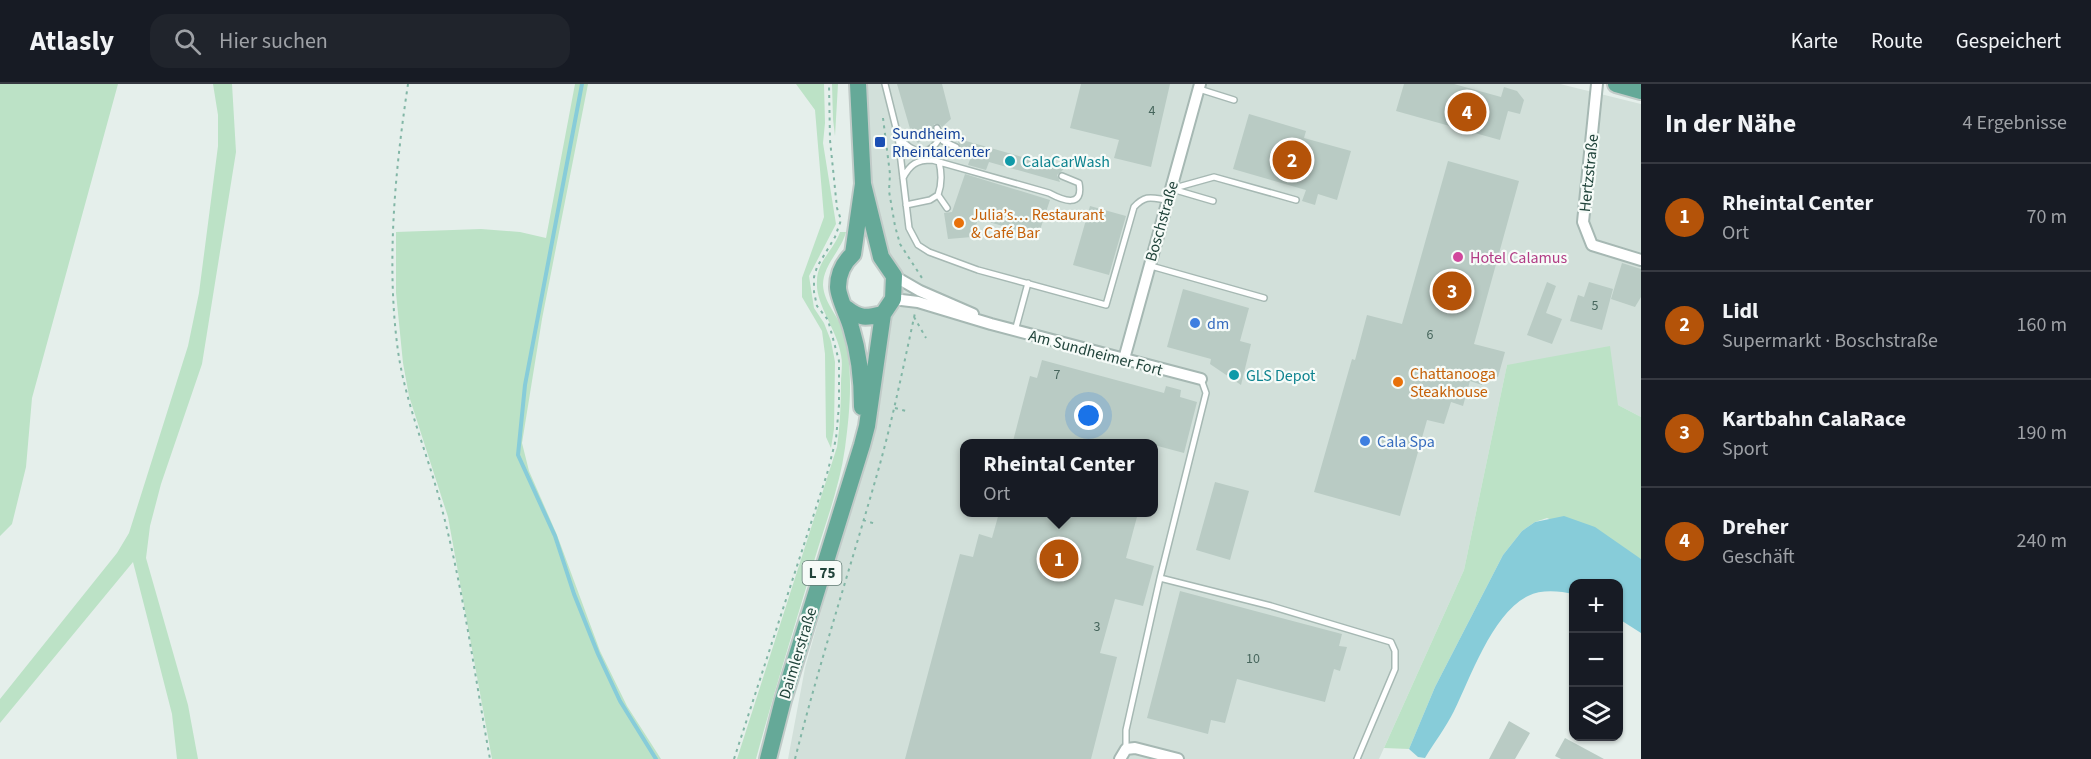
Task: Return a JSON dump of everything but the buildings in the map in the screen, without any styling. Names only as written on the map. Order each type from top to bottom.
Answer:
[{"type":"main road","name":"Daimlerstraße","points":[[858,84],[863,184],[881,257],[894,276]]},
{"type":"main road","points":[[1616,84],[1641,91]]},
{"type":"main road","name":"Daimlerstraße","points":[[862,445],[862,388],[857,348],[846,308],[838,290],[839,275],[846,260],[853,254],[863,184]]},
{"type":"main road","points":[[853,254],[867,252],[881,257]]},
{"type":"main road","points":[[893,299],[894,276]]},
{"type":"main road","name":"Daimlerstraße","points":[[768,759],[783,700],[862,445],[869,415],[883,314],[893,299]]},
{"type":"main road","points":[[846,308],[856,316],[867,318],[883,314]]},
{"type":"street","name":"Hertzstraße","points":[[1597,84],[1583,222],[1592,245],[1641,260]]},
{"type":"street","name":"Boschstraße","points":[[1125,359],[1199,86]]},
{"type":"street","name":"Am Sundheimer Fort","points":[[894,276],[920,291],[965,309],[991,324]]},
{"type":"street","name":"Am Sundheimer Fort","points":[[893,299],[918,302],[991,324],[1201,379]]},
{"type":"street","points":[[1120,759],[1126,749],[1135,748],[1178,759]]},
{"type":"lane","points":[[885,84],[898,136],[909,228],[918,245],[944,258],[1028,283],[1106,305],[1134,207],[1142,199],[1169,194],[1214,177],[1296,200]]},
{"type":"lane","points":[[1199,86],[1234,100]]},
{"type":"lane","points":[[937,128],[940,137],[956,147]]},
{"type":"lane","points":[[898,136],[906,146],[915,151],[926,151],[934,147],[940,137]]},
{"type":"lane","points":[[903,178],[913,163],[922,160],[939,162],[1049,193],[1061,200],[1072,201],[1078,197],[1081,190],[1079,183],[1062,176]]},
{"type":"lane","points":[[906,205],[930,200],[938,195],[942,172],[939,162]]},
{"type":"lane","points":[[1169,194],[1213,201]]},
{"type":"lane","points":[[938,195],[947,208]]},
{"type":"lane","points":[[1149,266],[1264,298]]},
{"type":"lane","points":[[1015,330],[1028,283]]},
{"type":"lane","points":[[1126,749],[1126,730],[1160,578],[1206,393],[1201,379]]},
{"type":"lane","points":[[1160,578],[1271,606],[1391,642],[1395,651],[1395,669],[1357,759]]},
{"type":"path","points":[[408,84],[402,124],[394,232],[393,285],[398,350],[406,394],[441,502],[454,554],[490,759]]},
{"type":"path","points":[[734,759],[827,474],[836,439],[839,361],[828,320],[817,306],[814,284],[820,260],[839,229],[841,220],[837,208],[830,140],[829,84]]},
{"type":"path","points":[[882,117],[890,174],[889,191],[895,226]]},
{"type":"path","points":[[795,759],[817,671],[895,408],[914,318],[926,338]]},
{"type":"path","points":[[895,408],[906,411]]},
{"type":"path","points":[[863,520],[876,524]]},
{"type":"shaded area","points":[[856,84],[1560,84],[1641,104],[1641,417],[1618,405],[1507,365],[1464,570],[1379,759],[788,759],[805,668],[874,423],[887,287],[884,249]]},
{"type":"green space","points":[[0,84],[118,84],[32,398],[26,467],[12,524],[0,536]]},
{"type":"green space","points":[[213,84],[232,84],[236,152],[202,364],[161,484],[150,526],[146,558],[188,705],[198,759],[177,759],[172,714],[133,562],[0,723],[0,699],[117,553],[129,533],[188,346],[199,293],[218,146],[218,115]]},
{"type":"green space","points":[[575,84],[588,84],[542,319],[522,443],[529,471],[557,535],[600,651],[627,706],[661,759],[492,759],[448,517],[409,396],[403,363],[396,293],[396,232],[481,229],[520,232],[546,238]]},
{"type":"green space","points":[[796,84],[824,84],[823,143],[836,224],[809,276],[814,308],[824,323],[831,341],[835,362],[834,429],[831,448],[826,437],[825,354],[822,331],[802,297],[802,278],[824,217],[815,110]]},
{"type":"green space","points":[[832,84],[838,84],[835,136],[833,119]]},
{"type":"green space","points":[[840,232],[846,232],[829,264],[823,285],[828,303],[843,331],[849,359],[849,404],[843,462],[756,759],[737,759],[837,447],[842,358],[839,345],[819,299],[817,281],[820,267]]},
{"type":"green space","points":[[1610,346],[1618,405],[1641,417],[1641,559],[1547,518],[1535,522],[1522,531],[1503,555],[1435,687],[1409,749],[1384,748],[1464,570],[1507,365]]},
{"type":"water","points":[[1564,516],[1595,527],[1641,559],[1641,633],[1623,622],[1623,579],[1569,579],[1569,593],[1556,591],[1528,596],[1515,605],[1493,631],[1447,723],[1425,758],[1418,757],[1409,749],[1435,687],[1503,555],[1522,531],[1535,522]]},
{"type":"waterway","points":[[582,84],[525,385],[518,455],[555,536],[574,594],[598,654],[620,701],[656,759]]},
{"type":"place","name":"Dreher","points":[[1467,112]]},
{"type":"place","name":"Sundheim, Rheintalcenter","points":[[880,142]]},
{"type":"place","name":"Lidl","points":[[1292,160]]},
{"type":"place","name":"CalaCarWash","points":[[1010,161]]},
{"type":"place","name":"Julia’s… Restaurant & Café Bar","points":[[959,223]]},
{"type":"place","name":"Hotel Calamus","points":[[1458,257]]},
{"type":"place","name":"Kartbahn CalaRace","points":[[1452,291]]},
{"type":"place","name":"dm","points":[[1195,323]]},
{"type":"place","name":"GLS Depot","points":[[1234,375]]},
{"type":"place","name":"Chattanooga Steakhouse","points":[[1398,382]]},
{"type":"place","name":"Cala Spa","points":[[1365,441]]},
{"type":"place","name":"Rheintal Center","points":[[1059,559]]}]
